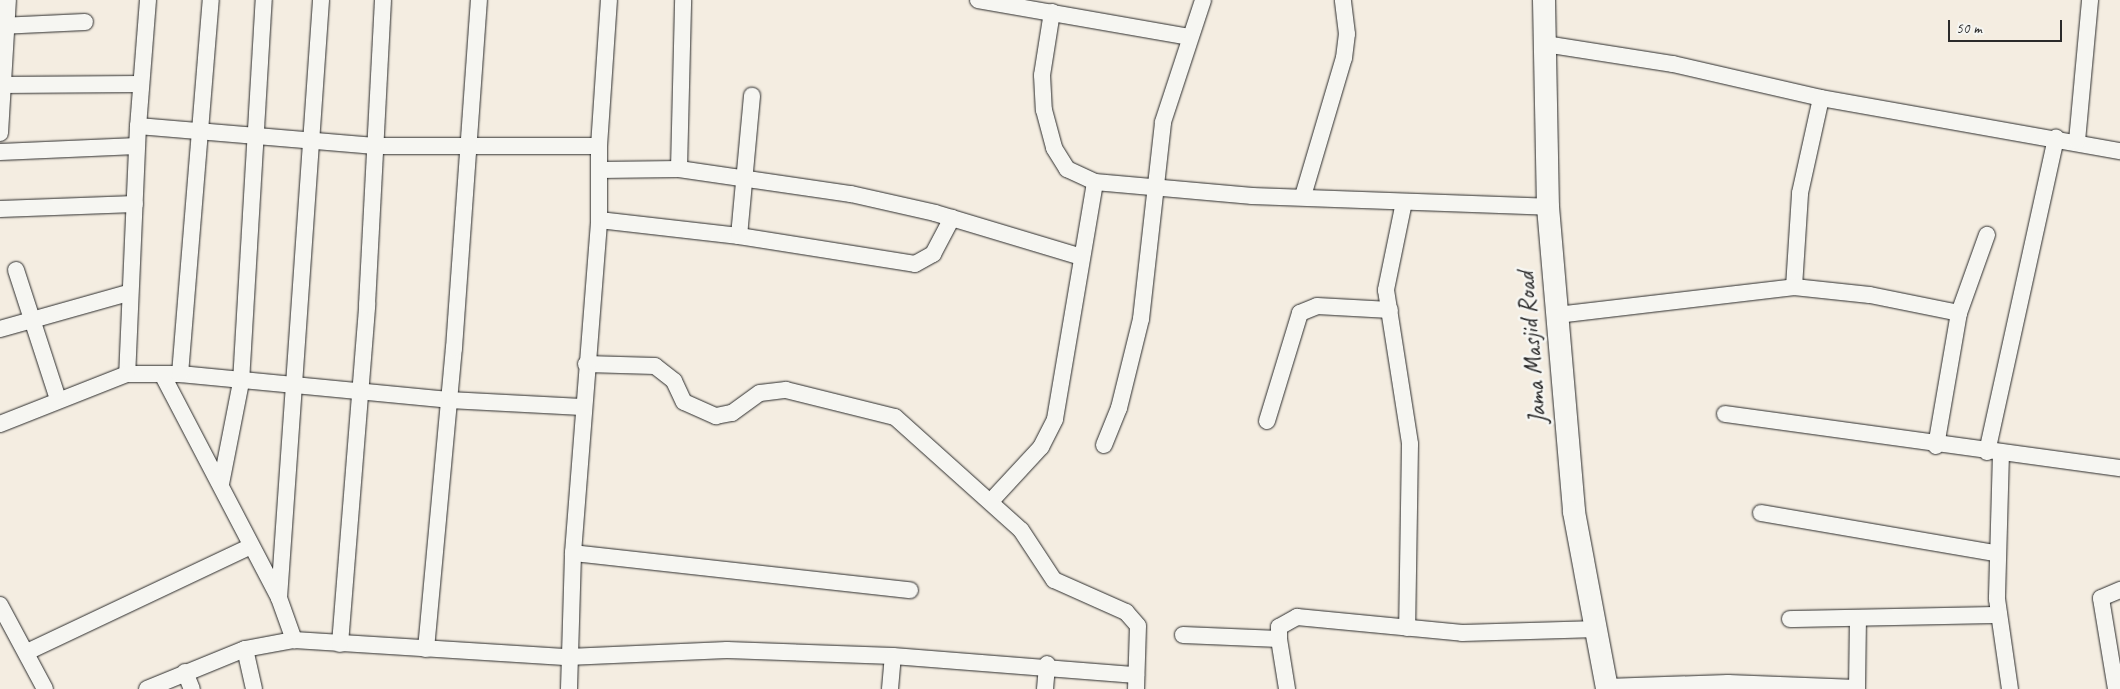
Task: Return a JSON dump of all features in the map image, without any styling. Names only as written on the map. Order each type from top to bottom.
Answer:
[{"type":"street","points":[[0,133],[4,26],[8,0]]},
{"type":"street","points":[[127,374],[128,293],[135,204],[140,84],[148,0]]},
{"type":"street","points":[[180,374],[211,0]]},
{"type":"street","points":[[221,484],[241,382],[264,0]]},
{"type":"street","points":[[279,598],[314,142],[321,0]]},
{"type":"street","points":[[340,644],[360,388],[383,0]]},
{"type":"street","points":[[426,649],[449,400],[479,0]]},
{"type":"street","points":[[569,689],[568,657],[573,553],[582,407],[599,220],[599,146],[609,0]]},
{"type":"street","points":[[679,169],[683,0]]},
{"type":"street","points":[[978,0],[1189,37]]},
{"type":"street","points":[[1104,445],[1119,408],[1141,319],[1153,189],[1163,122],[1189,37],[1203,0]]},
{"type":"street","points":[[1303,196],[1344,58],[1347,34],[1343,0]]},
{"type":"street","name":"Jama Masjid Road","points":[[1544,0],[1548,207],[1574,512],[1598,629],[1607,688]]},
{"type":"street","points":[[2078,142],[2090,0]]},
{"type":"street","points":[[1052,12],[1042,75],[1044,110],[1054,148],[1067,170],[1095,182],[1153,189],[1404,202],[1548,207]]},
{"type":"street","points":[[4,26],[85,22]]},
{"type":"street","points":[[1545,44],[1674,64],[1821,98],[2056,137],[2120,150]]},
{"type":"street","points":[[2,85],[140,84]]},
{"type":"street","points":[[739,236],[752,96]]},
{"type":"street","points":[[1794,287],[1800,193],[1821,98]]},
{"type":"street","points":[[138,126],[200,130],[256,138],[375,146],[599,146]]},
{"type":"street","points":[[2010,689],[1999,615],[1995,553],[1994,453],[2056,137]]},
{"type":"street","points":[[0,152],[137,146]]},
{"type":"street","points":[[600,170],[679,169],[850,194],[952,218],[1082,257]]},
{"type":"street","points":[[992,500],[1041,446],[1055,419],[1095,182]]},
{"type":"street","points":[[1404,202],[1388,262],[1390,310],[1410,444],[1407,628]]},
{"type":"street","points":[[0,209],[135,204]]},
{"type":"street","points":[[599,220],[739,236],[915,264],[933,254],[952,218]]},
{"type":"street","points":[[1936,446],[1959,313],[1987,235]]},
{"type":"street","points":[[16,270],[58,399]]},
{"type":"street","points":[[1557,315],[1794,287],[1870,295],[1959,313]]},
{"type":"street","points":[[0,329],[128,293]]},
{"type":"street","points":[[1267,421],[1300,313],[1317,306],[1390,310]]},
{"type":"street","points":[[147,689],[245,649],[294,640],[568,657],[727,650],[893,656],[1047,664],[1136,682],[1138,626],[1132,619],[1092,593],[1054,580],[1021,530],[992,500],[911,430],[878,410],[772,391],[732,413],[716,416],[684,402],[674,381],[655,366],[586,364]]},
{"type":"street","points":[[1,419],[127,374],[180,374],[241,382],[360,388],[449,400],[582,407]]},
{"type":"street","points":[[162,374],[221,484],[249,546],[279,598],[294,640]]},
{"type":"street","points":[[1725,414],[1936,446],[2120,468]]},
{"type":"street","points":[[1761,513],[1995,553]]},
{"type":"street","points":[[27,652],[249,546]]},
{"type":"street","points":[[573,553],[910,590]]},
{"type":"street","points":[[2116,689],[2101,598],[2120,590]]},
{"type":"street","points":[[0,606],[27,652],[45,689]]},
{"type":"street","points":[[1790,619],[1999,615]]},
{"type":"street","points":[[1287,689],[1279,639],[1280,627],[1297,617],[1462,633],[1598,629]]},
{"type":"street","points":[[1607,688],[1728,683],[1857,689],[1858,618]]},
{"type":"street","points":[[1183,635],[1279,639]]},
{"type":"street","points":[[245,649],[254,689]]},
{"type":"street","points":[[890,689],[893,656]]},
{"type":"street","points":[[1045,689],[1047,664]]},
{"type":"street","points":[[185,672],[192,689]]}]
